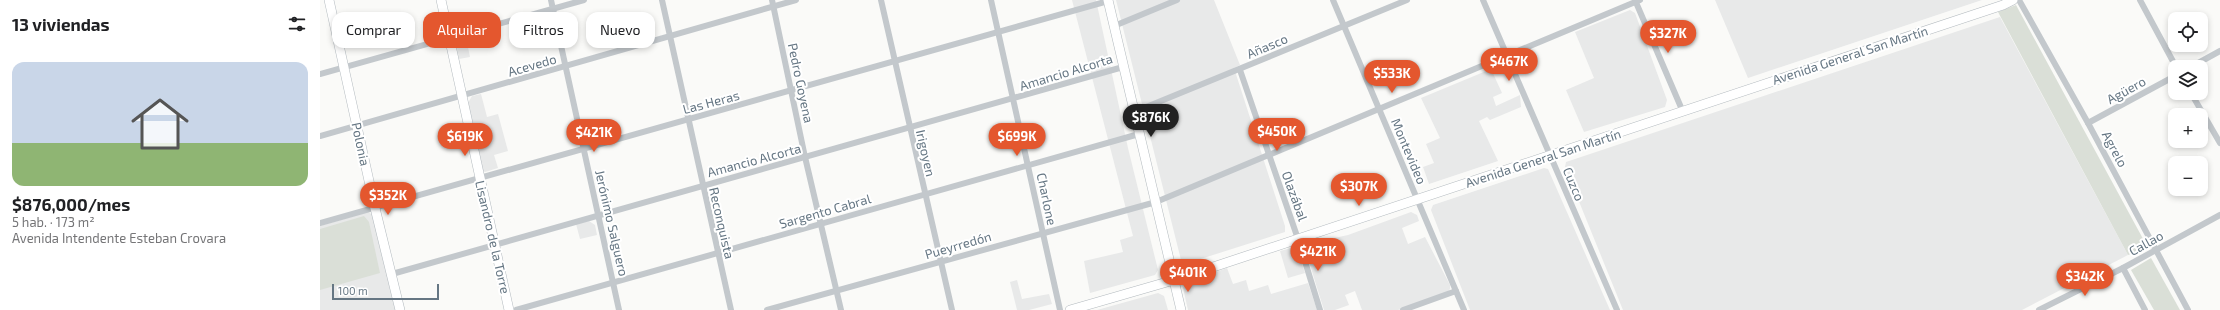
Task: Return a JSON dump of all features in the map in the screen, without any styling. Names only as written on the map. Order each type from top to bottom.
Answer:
[{"type":"street","name":"Polonia","points":[[329,0],[375,208],[400,310]]},
{"type":"street","name":"Lisandro de la Torre","points":[[441,0],[444,12]]},
{"type":"street","name":"Jerónimo Salguero","points":[[551,0],[619,310]]},
{"type":"street","points":[[501,23],[584,0]]},
{"type":"street","name":"Reconquista","points":[[662,0],[687,120],[731,310]]},
{"type":"street","name":"Acevedo","points":[[320,136],[670,37],[773,3],[796,0]]},
{"type":"street","name":"Irigoyen","points":[[881,0],[952,310]]},
{"type":"street","name":"Charlone","points":[[991,0],[1060,310]]},
{"type":"street","points":[[1108,0],[1181,310]]},
{"type":"street","name":"Las Heras","points":[[320,224],[479,178],[999,33],[1108,0]]},
{"type":"street","points":[[1114,26],[1177,0]]},
{"type":"street","name":"Montevideo","points":[[1333,0],[1464,310]]},
{"type":"street","name":"Añasco","points":[[1134,112],[1240,70],[1407,0]]},
{"type":"street","name":"Cuzco","points":[[1483,0],[1617,310]]},
{"type":"street","name":"Avenida General San Martín","points":[[1070,310],[1174,280],[1683,112],[1799,71],[2003,5],[2013,0]]},
{"type":"street","name":"Agrelo","points":[[2019,0],[2088,123],[2188,310]]},
{"type":"street","points":[[2140,0],[2172,60]]},
{"type":"street","points":[[1637,1],[1683,112]]},
{"type":"street","name":"Pueyrredón","points":[[767,310],[1043,232],[1156,202],[1380,110],[1637,1]]},
{"type":"street","name":"Pedro Goyena","points":[[773,3],[805,157],[841,310]]},
{"type":"street","points":[[320,74],[423,45]]},
{"type":"street","name":"Lisandro de la Torre","points":[[452,48],[464,96],[479,178],[509,310]]},
{"type":"street","points":[[2203,60],[2220,50]]},
{"type":"street","name":"Amancio Alcorta","points":[[392,274],[1123,67]]},
{"type":"street","name":"Olazábal","points":[[1240,70],[1298,239],[1320,310]]},
{"type":"street","name":"Agüero","points":[[2088,123],[2168,80]]},
{"type":"street","points":[[2195,100],[2220,143]]},
{"type":"street","name":"Sargento Cabral","points":[[516,310],[1139,134]]},
{"type":"street","name":"Callao","points":[[2039,310],[2123,268],[2220,215]]},
{"type":"street","points":[[2123,268],[2145,310]]},
{"type":"street","points":[[1404,310],[1456,291]]},
{"type":"shaded area","points":[[1072,0],[1096,0],[1128,148],[1158,270],[1155,275],[1090,293],[1084,261],[1123,252],[1120,240],[1133,236]]},
{"type":"shaded area","points":[[1116,0],[1214,0],[1240,65],[1234,68],[1285,226],[1285,232],[1188,263],[1181,260]]},
{"type":"shaded area","points":[[1715,0],[1982,0],[1748,78]]},
{"type":"shaded area","points":[[2016,5],[2148,248],[2128,255],[1998,12]]},
{"type":"shaded area","points":[[1630,10],[1635,13],[1667,100],[1665,107],[1584,132],[1566,90],[1594,78],[1575,32]]},
{"type":"shaded area","points":[[2000,17],[2128,255],[2022,310],[1623,310],[1565,167],[1566,162]]},
{"type":"shaded area","points":[[457,48],[468,48],[470,57],[459,59]]},
{"type":"shaded area","points":[[1491,69],[1502,93],[1493,97],[1496,106],[1520,95],[1521,107],[1490,120],[1487,117],[1479,121],[1498,161],[1429,184],[1423,167],[1434,163],[1426,144],[1440,138],[1421,98]]},
{"type":"shaded area","points":[[481,94],[487,117],[498,114],[508,151],[494,155],[498,168],[485,172],[482,170],[468,103],[472,96]]},
{"type":"shaded area","points":[[1544,168],[1548,169],[1610,310],[1470,310],[1431,210],[1433,205]]},
{"type":"shaded area","points":[[368,212],[373,215],[397,310],[320,310],[320,226]]},
{"type":"shaded area","points":[[1411,212],[1417,215],[1419,221],[1402,228],[1408,244],[1425,237],[1450,285],[1450,289],[1447,293],[1398,310],[1362,310],[1355,291],[1345,295],[1349,305],[1335,310],[1324,310],[1305,249],[1307,244],[1348,235]]},
{"type":"shaded area","points":[[364,216],[369,222],[380,273],[320,290],[320,229]]},
{"type":"shaded area","points":[[589,221],[595,225],[597,235],[580,239],[576,224]]},
{"type":"shaded area","points":[[1291,248],[1298,251],[1305,273],[1288,278],[1280,251]]},
{"type":"shaded area","points":[[2151,258],[2180,310],[2154,310],[2131,270]]},
{"type":"shaded area","points":[[1227,268],[1233,284],[1246,280],[1249,291],[1268,285],[1271,294],[1308,283],[1317,310],[1188,310],[1183,288],[1187,282]]},
{"type":"shaded area","points":[[1017,280],[1022,299],[1049,294],[1052,304],[1029,310],[1017,310],[1010,282]]},
{"type":"shaded area","points":[[1158,293],[1164,296],[1168,310],[1097,310]]}]
